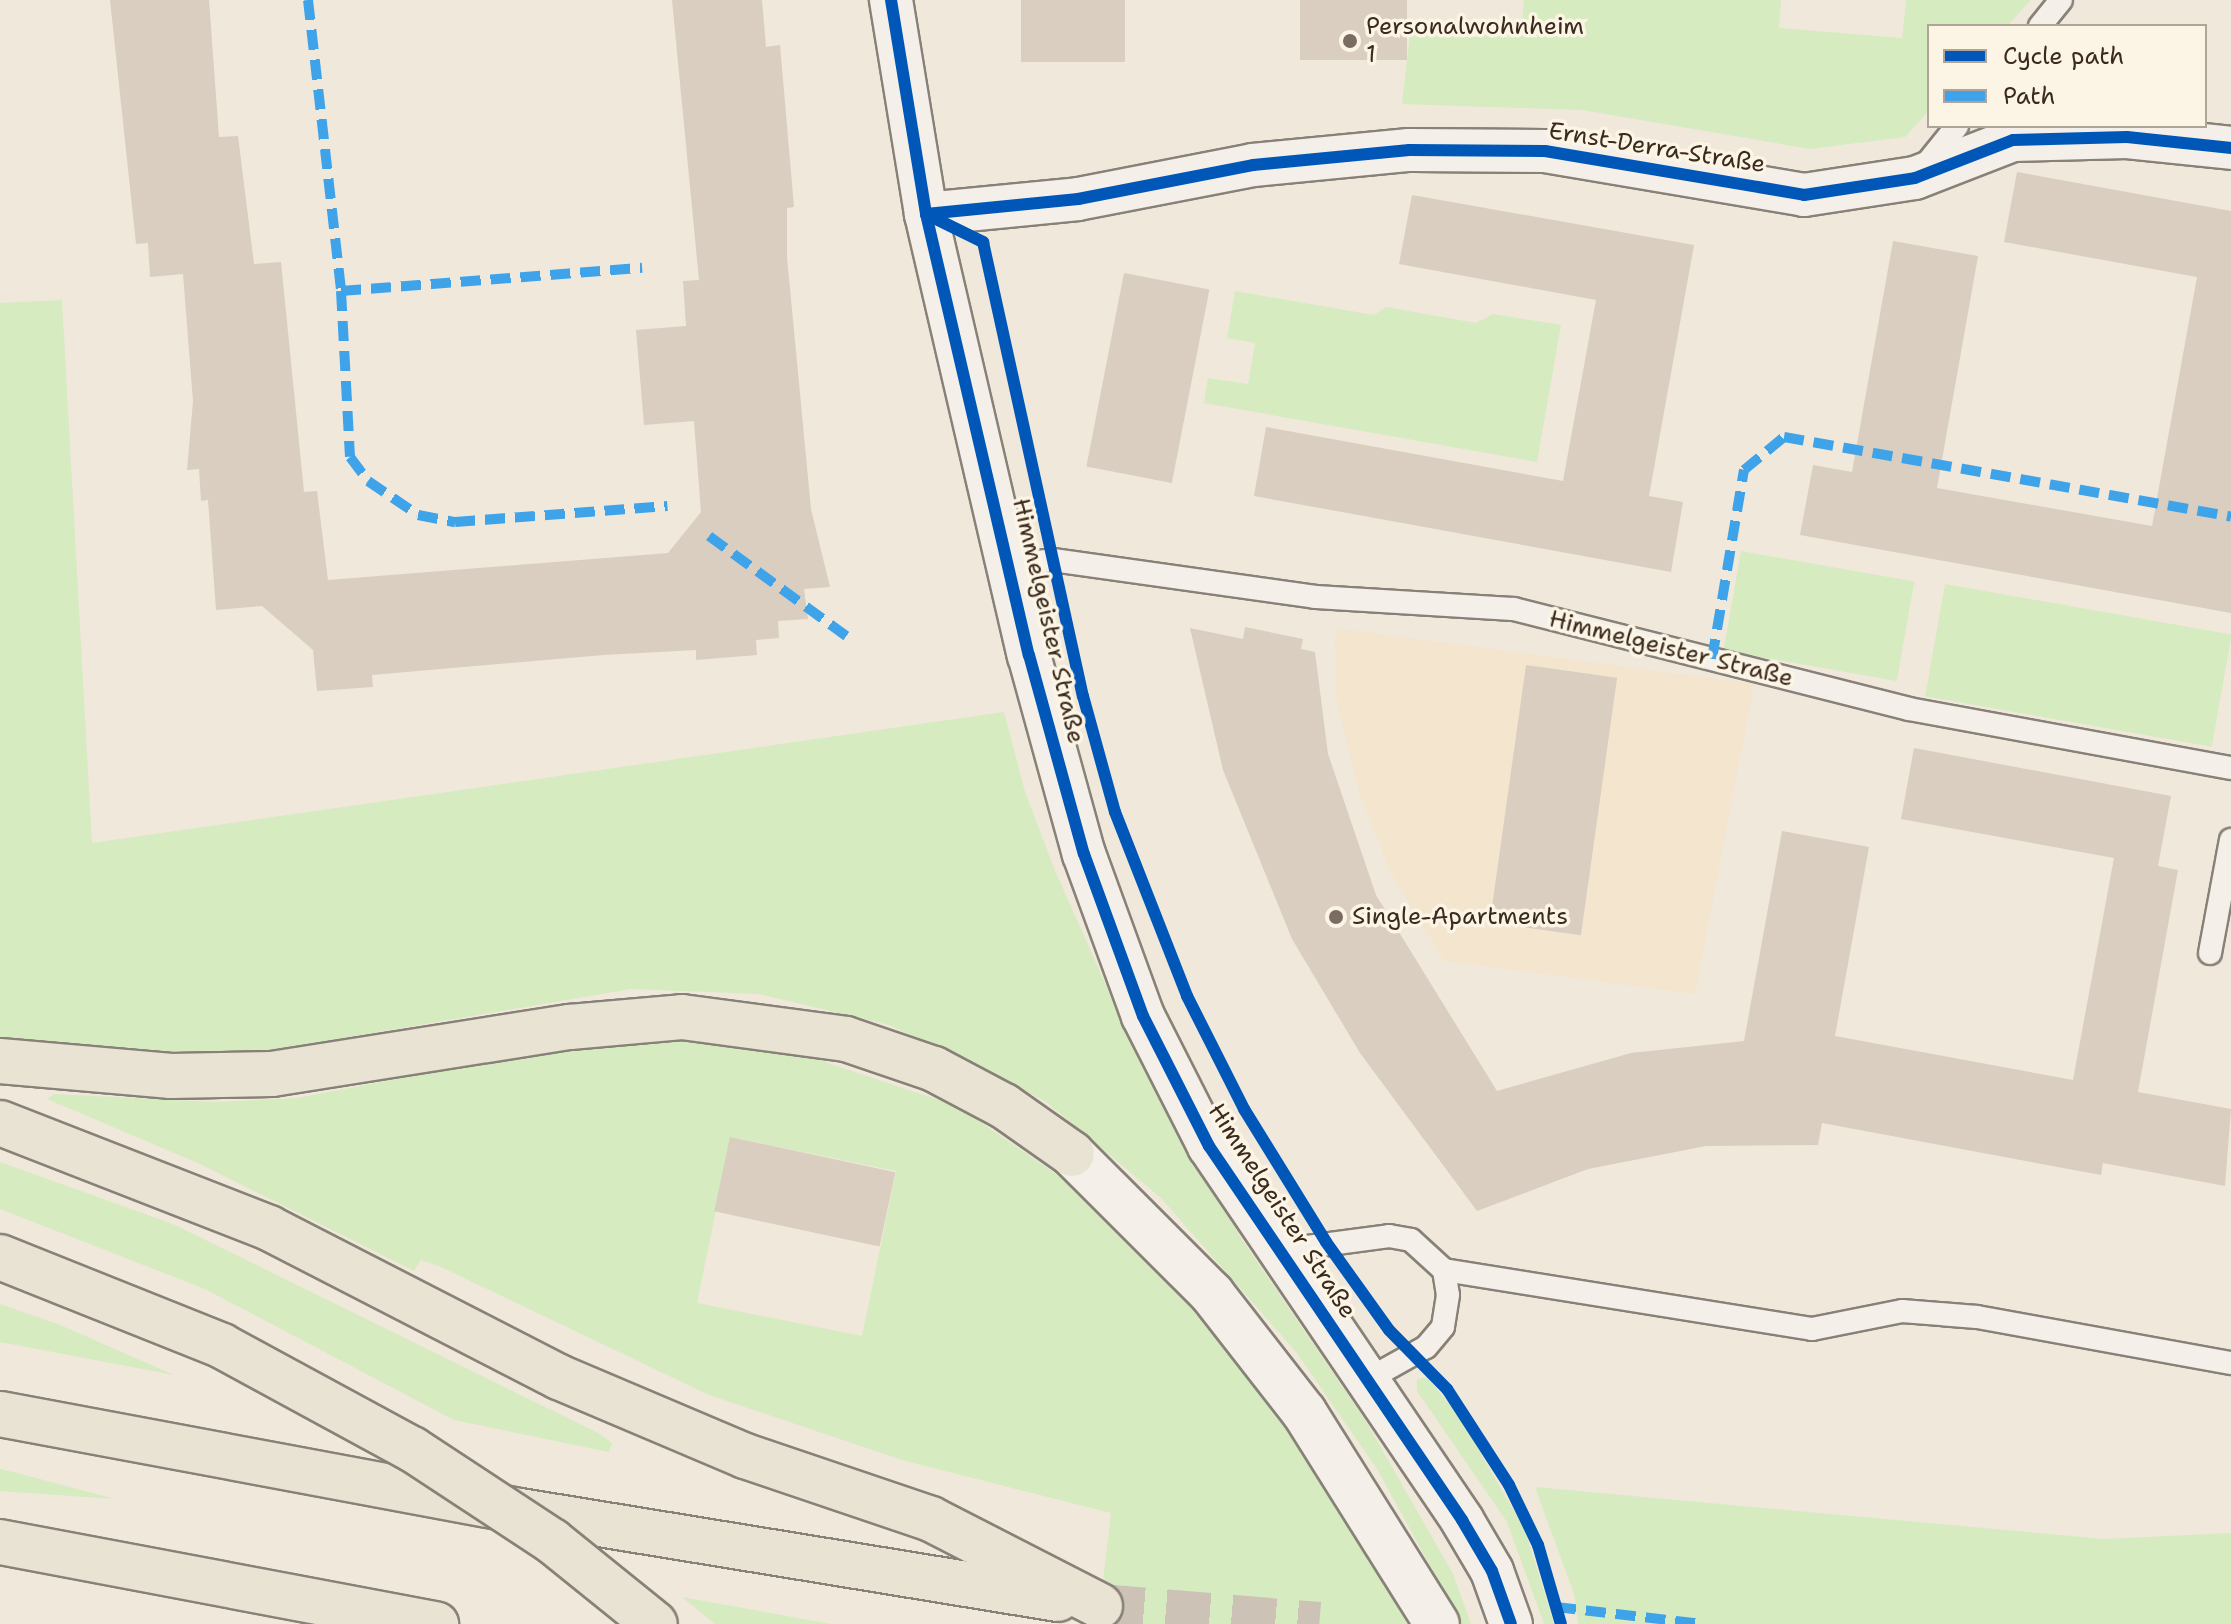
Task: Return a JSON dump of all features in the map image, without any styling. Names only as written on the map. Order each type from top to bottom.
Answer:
[{"type":"highway","points":[[0,1061],[171,1076],[272,1074],[570,1027],[682,1017],[831,1036],[920,1064],[1004,1106],[1072,1154]]},
{"type":"highway","points":[[0,1123],[80,1150],[269,1228],[559,1377],[745,1456],[931,1519],[1100,1606],[520,1511],[0,1414]]},
{"type":"highway","points":[[0,1257],[222,1346],[412,1449],[552,1541],[655,1624]]},
{"type":"highway","points":[[0,1542],[436,1624]]},
{"type":"street","name":"Himmelgeister Straße","points":[[891,0],[926,214],[1010,565],[1084,854],[1143,1016],[1209,1146],[1492,1571],[1511,1624]]},
{"type":"street","name":"Ernst-Derra-Straße","points":[[926,214],[1078,199],[1253,165],[1409,150],[1545,151],[1804,195],[1915,178],[2013,140],[2127,137],[2231,148]]},
{"type":"street","points":[[1072,1154],[1192,1271],[1304,1412],[1437,1624]]},
{"type":"lane","points":[[2042,24],[2061,0]]},
{"type":"lane","points":[[1915,178],[1955,128]]},
{"type":"lane","name":"Himmelgeister Straße","points":[[1010,565],[1053,560],[1315,597],[1514,609],[1909,709],[2231,768]]},
{"type":"lane","points":[[2210,953],[2231,840]]},
{"type":"lane","points":[[1277,1251],[1389,1236],[1411,1240],[1444,1270],[1812,1329],[1902,1311],[1977,1317],[2231,1363]]},
{"type":"lane","points":[[1367,1380],[1426,1347],[1443,1327],[1448,1295],[1444,1270]]},
{"type":"shaded area","points":[[1335,628],[1754,684],[1695,994],[1444,961],[1391,873],[1356,784],[1336,696]]},
{"type":"green space","points":[[1524,0],[1781,0],[1779,28],[1902,38],[1906,0],[2031,0],[2009,24],[1927,24],[1927,113],[1905,137],[1810,149],[1582,110],[1402,104],[1411,25],[1521,34]]},
{"type":"green space","points":[[1235,291],[1374,315],[1386,307],[1476,323],[1493,314],[1561,325],[1537,462],[1204,403],[1208,378],[1248,384],[1255,343],[1227,338]]},
{"type":"green space","points":[[62,300],[92,843],[1004,712],[1025,792],[1054,868],[1143,1069],[1241,1238],[1367,1423],[1453,1574],[1471,1624],[1462,1624],[1377,1469],[1296,1352],[1161,1198],[1045,1101],[889,1025],[759,994],[631,989],[260,1052],[100,1051],[0,1039],[0,303]]},
{"type":"green space","points":[[1741,551],[1914,582],[1897,681],[1723,650]]},
{"type":"green space","points":[[1945,584],[2231,634],[2212,747],[1925,696]]},
{"type":"green space","points":[[679,1040],[792,1051],[957,1106],[1065,1180],[1186,1298],[1282,1419],[1408,1624],[1098,1624],[1111,1513],[902,1460],[709,1395],[441,1267],[421,1260],[414,1271],[200,1164],[47,1099],[54,1094],[214,1102],[297,1098],[566,1047]],"holes":[[[731,1137],[896,1171],[862,1336],[697,1303]]]},
{"type":"green space","points":[[0,1162],[173,1224],[600,1434],[612,1443],[609,1452],[454,1420],[205,1289],[0,1209]]},
{"type":"green space","points":[[0,1304],[58,1324],[174,1375],[0,1342]]},
{"type":"green space","points":[[1427,1377],[1458,1415],[1525,1530],[1554,1624],[1544,1624],[1507,1522],[1417,1391],[1417,1379]]},
{"type":"green space","points":[[0,1469],[21,1474],[115,1499],[0,1491]]},
{"type":"green space","points":[[1535,1487],[2104,1539],[2231,1533],[2231,1624],[1578,1624],[1574,1594]]},
{"type":"green space","points":[[682,1597],[831,1624],[715,1624]]},
{"type":"building","points":[[110,0],[209,0],[219,137],[238,136],[254,264],[281,262],[304,492],[317,491],[328,580],[668,553],[701,512],[694,421],[644,425],[636,330],[686,326],[683,281],[699,280],[672,0],[762,0],[766,47],[780,45],[794,207],[787,208],[787,257],[811,509],[830,587],[804,589],[808,619],[778,621],[779,638],[756,640],[757,655],[696,660],[696,650],[604,655],[372,675],[373,687],[317,691],[313,650],[262,606],[216,610],[208,500],[201,501],[199,469],[187,470],[193,401],[183,274],[150,277],[148,243],[136,244]]},
{"type":"building","points":[[1021,0],[1125,0],[1125,62],[1021,62]]},
{"type":"building","name":"Personalwohnheim 1","points":[[1300,0],[1407,0],[1407,60],[1300,60]]},
{"type":"building","points":[[2017,172],[2231,211],[2231,613],[1800,535],[1813,465],[1852,472],[1893,241],[1978,256],[1937,488],[2152,526],[2197,277],[2004,242]]},
{"type":"building","points":[[1412,195],[1694,245],[1649,496],[1683,502],[1671,572],[1254,496],[1266,427],[1563,481],[1596,300],[1399,264]]},
{"type":"building","points":[[1124,273],[1209,290],[1172,483],[1086,466]]},
{"type":"building","points":[[1245,627],[1303,639],[1301,649],[1315,652],[1328,754],[1376,895],[1497,1091],[1631,1053],[1744,1041],[1782,831],[1869,847],[1835,1036],[2073,1080],[2114,858],[1901,819],[1914,748],[2171,796],[2158,866],[2178,870],[2138,1092],[2231,1109],[2225,1186],[2103,1163],[2101,1175],[1822,1123],[1818,1145],[1706,1146],[1588,1169],[1477,1211],[1360,1053],[1292,939],[1223,770],[1190,628],[1243,639]]},
{"type":"building","points":[[1526,665],[1617,678],[1581,935],[1490,922]]},
{"type":"building","points":[[730,1137],[895,1172],[880,1246],[714,1211]]},
{"type":"tunnel","points":[[1100,1606],[1319,1624]]},
{"type":"marked path","points":[[308,0],[341,291],[350,457],[368,481],[418,515],[455,522],[667,506]]},
{"type":"marked path","points":[[341,291],[642,268]]},
{"type":"marked path","points":[[1712,659],[1744,470],[1784,437],[2231,517]]},
{"type":"marked path","points":[[709,536],[846,636]]},
{"type":"marked path","points":[[1556,1607],[1704,1624]]},
{"type":"cycle path","points":[[891,0],[926,214],[1029,655],[1084,854],[1143,1016],[1209,1146],[1462,1520],[1492,1571],[1511,1624]]},
{"type":"cycle path","points":[[926,214],[1078,199],[1253,165],[1409,150],[1545,151],[1804,195],[1915,178],[2013,140],[2127,137],[2231,148]]},
{"type":"cycle path","points":[[926,214],[983,242],[1083,696],[1115,812],[1187,996],[1244,1109],[1326,1242],[1389,1330],[1447,1389],[1509,1485],[1538,1545],[1561,1624]]},
{"type":"place","name":"Personalwohnheim 1","points":[[1350,41]]},
{"type":"place","name":"Single-Apartments","points":[[1336,917]]}]
